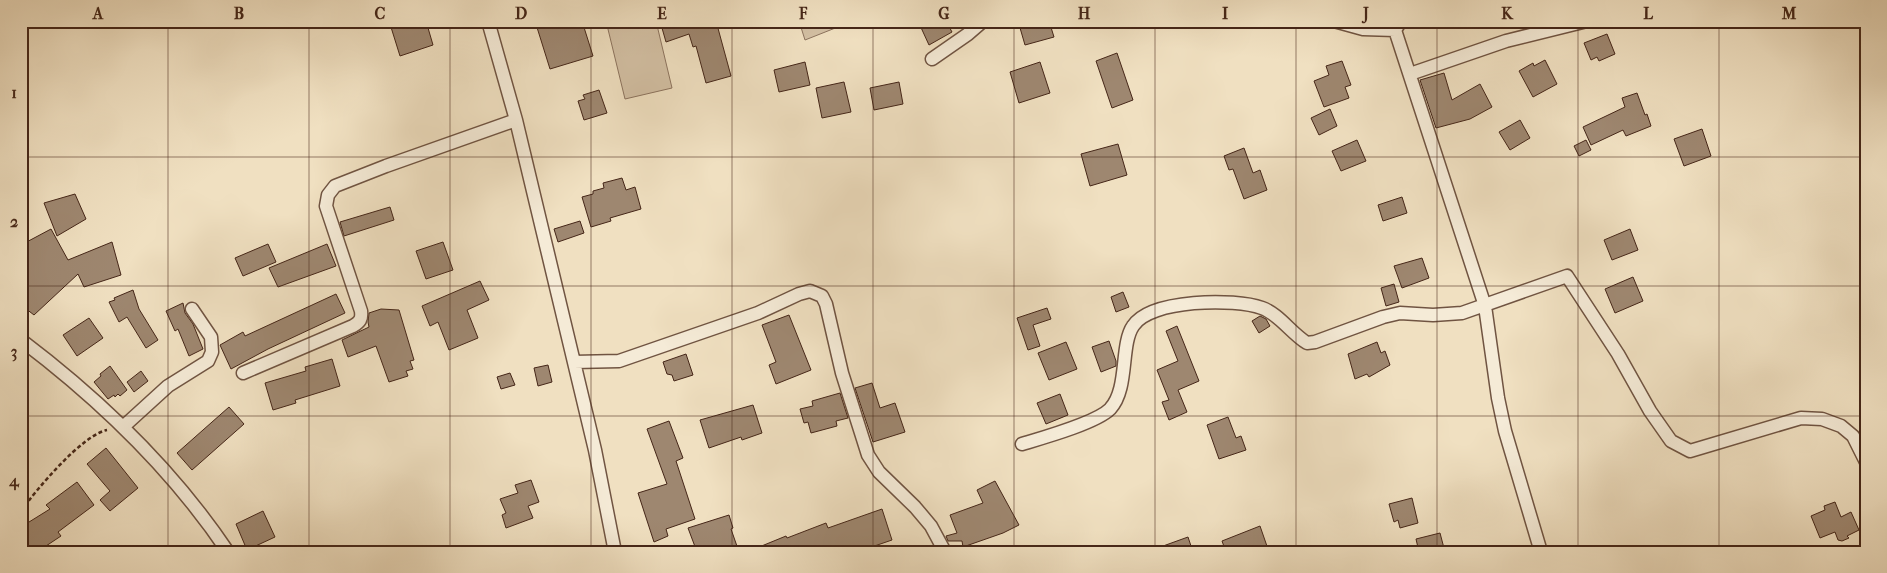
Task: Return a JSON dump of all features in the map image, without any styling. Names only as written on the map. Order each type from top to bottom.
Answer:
[{"type":"street","points":[[488,21],[516,120],[574,362],[595,450],[615,552]]},
{"type":"street","points":[[932,59],[983,21]]},
{"type":"street","points":[[1334,21],[1363,29],[1398,26],[1426,129],[1485,306],[1498,398],[1505,431],[1541,552]]},
{"type":"street","points":[[1410,74],[1506,41],[1587,21]]},
{"type":"street","points":[[243,373],[354,326],[362,318],[349,272],[328,217],[326,206],[328,195],[335,186],[516,120]]},
{"type":"street","points":[[1022,444],[1059,433],[1102,414],[1110,408],[1116,398],[1123,376],[1128,338],[1132,326],[1144,315],[1171,305],[1199,302],[1250,304],[1264,308],[1307,343],[1315,342],[1383,317],[1400,313],[1449,315],[1462,313],[1567,276],[1618,354],[1650,411],[1671,441],[1690,450],[1802,418],[1822,419],[1841,426],[1852,436],[1866,462]]},
{"type":"street","points":[[574,362],[619,361],[758,313],[799,294],[810,291],[822,296],[826,304],[844,379],[868,454],[879,472],[916,507],[932,526],[945,552]]},
{"type":"street","points":[[123,427],[168,386],[208,361],[212,352],[211,337],[192,309]]},
{"type":"street","points":[[21,340],[68,376],[123,427],[173,481],[213,529],[228,552]]},
{"type":"path","points":[[21,511],[37,488],[98,432],[123,427]]},
{"type":"shaded area","points":[[606,21],[656,21],[672,88],[625,99]]},
{"type":"shaded area","points":[[799,21],[853,21],[805,40]]},
{"type":"building","points":[[397,21],[426,21],[433,45],[400,56],[390,24]]},
{"type":"building","points":[[535,21],[582,21],[593,56],[550,69]]},
{"type":"building","points":[[660,21],[716,21],[731,76],[706,83],[696,46],[693,47],[689,34],[666,42]]},
{"type":"building","points":[[918,21],[946,21],[952,32],[929,45]]},
{"type":"building","points":[[1018,21],[1049,21],[1054,37],[1025,45]]},
{"type":"building","points":[[1607,34],[1615,54],[1599,61],[1597,57],[1591,60],[1584,43]]},
{"type":"building","points":[[1117,53],[1133,100],[1112,108],[1096,61]]},
{"type":"building","points":[[1545,60],[1557,84],[1533,97],[1519,71],[1533,63],[1534,66]]},
{"type":"building","points":[[1342,61],[1351,85],[1345,87],[1349,98],[1324,107],[1314,81],[1329,75],[1326,66]]},
{"type":"building","points":[[805,62],[810,85],[779,92],[774,70]]},
{"type":"building","points":[[1040,62],[1050,93],[1019,103],[1010,72]]},
{"type":"building","points":[[1444,73],[1452,100],[1480,84],[1492,107],[1470,119],[1436,128],[1420,80]]},
{"type":"building","points":[[844,82],[851,112],[822,118],[816,88]]},
{"type":"building","points":[[899,82],[903,104],[874,110],[870,88]]},
{"type":"building","points":[[599,90],[607,113],[584,120],[578,101],[585,99],[583,95]]},
{"type":"building","points":[[1637,93],[1651,126],[1626,136],[1623,130],[1591,145],[1583,127],[1625,107],[1622,98]]},
{"type":"building","points":[[1330,109],[1337,126],[1319,135],[1311,118]]},
{"type":"building","points":[[1520,120],[1530,138],[1510,150],[1499,132]]},
{"type":"building","points":[[1702,129],[1711,156],[1684,166],[1674,139]]},
{"type":"building","points":[[1357,140],[1366,161],[1341,171],[1332,151]]},
{"type":"building","points":[[1586,140],[1591,150],[1579,156],[1574,146]]},
{"type":"building","points":[[1118,144],[1127,175],[1090,186],[1081,154]]},
{"type":"building","points":[[1244,148],[1253,173],[1260,170],[1267,190],[1244,199],[1233,169],[1229,170],[1224,156]]},
{"type":"building","points":[[622,178],[626,190],[635,187],[641,209],[610,218],[611,221],[591,227],[582,197],[604,188],[603,183]]},
{"type":"building","points":[[75,194],[86,219],[57,236],[44,203]]},
{"type":"building","points":[[1402,197],[1407,213],[1383,221],[1378,205]]},
{"type":"building","points":[[390,207],[394,220],[344,236],[340,222]]},
{"type":"building","points":[[580,221],[584,233],[558,242],[554,229]]},
{"type":"building","points":[[51,229],[68,260],[112,242],[121,275],[84,287],[78,274],[34,315],[25,308],[21,299],[21,245]]},
{"type":"building","points":[[1630,229],[1638,250],[1612,260],[1604,240]]},
{"type":"building","points":[[443,242],[453,270],[426,279],[416,251]]},
{"type":"building","points":[[268,244],[276,262],[243,276],[235,258]]},
{"type":"building","points":[[327,244],[336,266],[278,287],[269,268]]},
{"type":"building","points":[[1422,258],[1429,278],[1402,288],[1394,266]]},
{"type":"building","points":[[1633,277],[1643,301],[1615,313],[1605,289]]},
{"type":"building","points":[[480,281],[489,300],[467,310],[478,338],[449,350],[438,322],[430,326],[422,306]]},
{"type":"building","points":[[1394,284],[1399,302],[1386,306],[1381,288]]},
{"type":"building","points":[[133,290],[139,309],[158,340],[146,348],[127,317],[119,322],[109,302]]},
{"type":"building","points":[[1123,292],[1129,307],[1116,312],[1111,297]]},
{"type":"building","points":[[336,294],[345,313],[268,349],[231,369],[220,345],[243,332],[245,336]]},
{"type":"building","points":[[183,303],[185,313],[193,324],[203,349],[189,356],[178,329],[175,331],[166,311]]},
{"type":"building","points":[[1047,308],[1051,319],[1033,325],[1040,346],[1028,350],[1017,318]]},
{"type":"building","points":[[381,309],[399,310],[414,360],[410,361],[413,369],[406,371],[408,376],[389,382],[376,346],[348,357],[342,340],[369,327],[369,313]]},
{"type":"building","points":[[789,315],[811,370],[776,384],[769,365],[776,362],[762,325]]},
{"type":"building","points":[[1260,316],[1266,319],[1270,326],[1259,333],[1252,321]]},
{"type":"building","points":[[89,318],[103,338],[77,356],[63,335]]},
{"type":"building","points":[[1177,326],[1199,381],[1178,390],[1187,412],[1169,420],[1162,402],[1169,400],[1157,370],[1178,361],[1166,331]]},
{"type":"building","points":[[1109,341],[1116,366],[1101,372],[1092,347]]},
{"type":"building","points":[[1066,342],[1077,369],[1049,380],[1038,353]]},
{"type":"building","points":[[1377,342],[1381,353],[1385,351],[1390,365],[1369,377],[1367,374],[1355,379],[1348,354]]},
{"type":"building","points":[[686,354],[693,375],[674,381],[672,375],[667,374],[663,362]]},
{"type":"building","points":[[332,359],[340,386],[295,400],[296,403],[273,410],[265,383],[306,371],[305,367]]},
{"type":"building","points":[[548,365],[552,382],[538,386],[534,368]]},
{"type":"building","points":[[110,366],[127,390],[120,396],[118,394],[115,397],[114,395],[108,399],[94,382]]},
{"type":"building","points":[[141,371],[148,381],[134,392],[127,382]]},
{"type":"building","points":[[510,373],[515,385],[501,389],[497,377]]},
{"type":"building","points":[[872,383],[880,408],[895,403],[905,432],[873,442],[855,388]]},
{"type":"building","points":[[840,393],[848,418],[836,421],[837,426],[811,433],[808,422],[804,423],[800,409],[813,406],[812,401]]},
{"type":"building","points":[[1060,394],[1068,415],[1046,424],[1037,403]]},
{"type":"building","points":[[753,405],[762,433],[742,440],[741,437],[709,448],[700,420]]},
{"type":"building","points":[[229,407],[244,424],[192,470],[177,453]]},
{"type":"building","points":[[1228,417],[1236,438],[1241,436],[1246,450],[1219,459],[1207,425]]},
{"type":"building","points":[[669,421],[683,458],[676,461],[695,519],[666,529],[668,536],[654,542],[638,493],[667,484],[647,429]]},
{"type":"building","points":[[106,448],[138,488],[110,511],[100,500],[110,491],[87,464]]},
{"type":"building","points":[[531,480],[539,502],[528,506],[533,518],[506,528],[502,515],[506,513],[500,499],[518,493],[515,485]]},
{"type":"building","points":[[995,481],[1019,525],[1003,533],[963,547],[962,541],[948,541],[946,536],[957,533],[950,515],[983,503],[977,490]]},
{"type":"building","points":[[77,482],[94,505],[58,532],[61,536],[37,552],[25,552],[21,546],[21,527],[50,509],[46,505]]},
{"type":"building","points":[[1412,498],[1418,523],[1400,528],[1398,520],[1394,522],[1389,504]]},
{"type":"building","points":[[1835,502],[1841,517],[1851,512],[1859,530],[1842,541],[1838,540],[1835,532],[1820,538],[1811,516],[1825,510],[1824,506]]},
{"type":"building","points":[[882,509],[892,540],[857,552],[843,552],[841,548],[830,552],[747,552],[786,536],[787,538],[826,523],[828,528]]},
{"type":"building","points":[[263,511],[275,537],[247,550],[236,524]]},
{"type":"building","points":[[729,515],[733,528],[731,529],[739,552],[697,552],[688,528]]},
{"type":"building","points":[[1260,526],[1269,552],[1226,552],[1222,541]]},
{"type":"building","points":[[1440,533],[1445,552],[1419,552],[1416,539]]},
{"type":"building","points":[[1188,537],[1192,549],[1183,552],[1152,552],[1152,550]]}]
